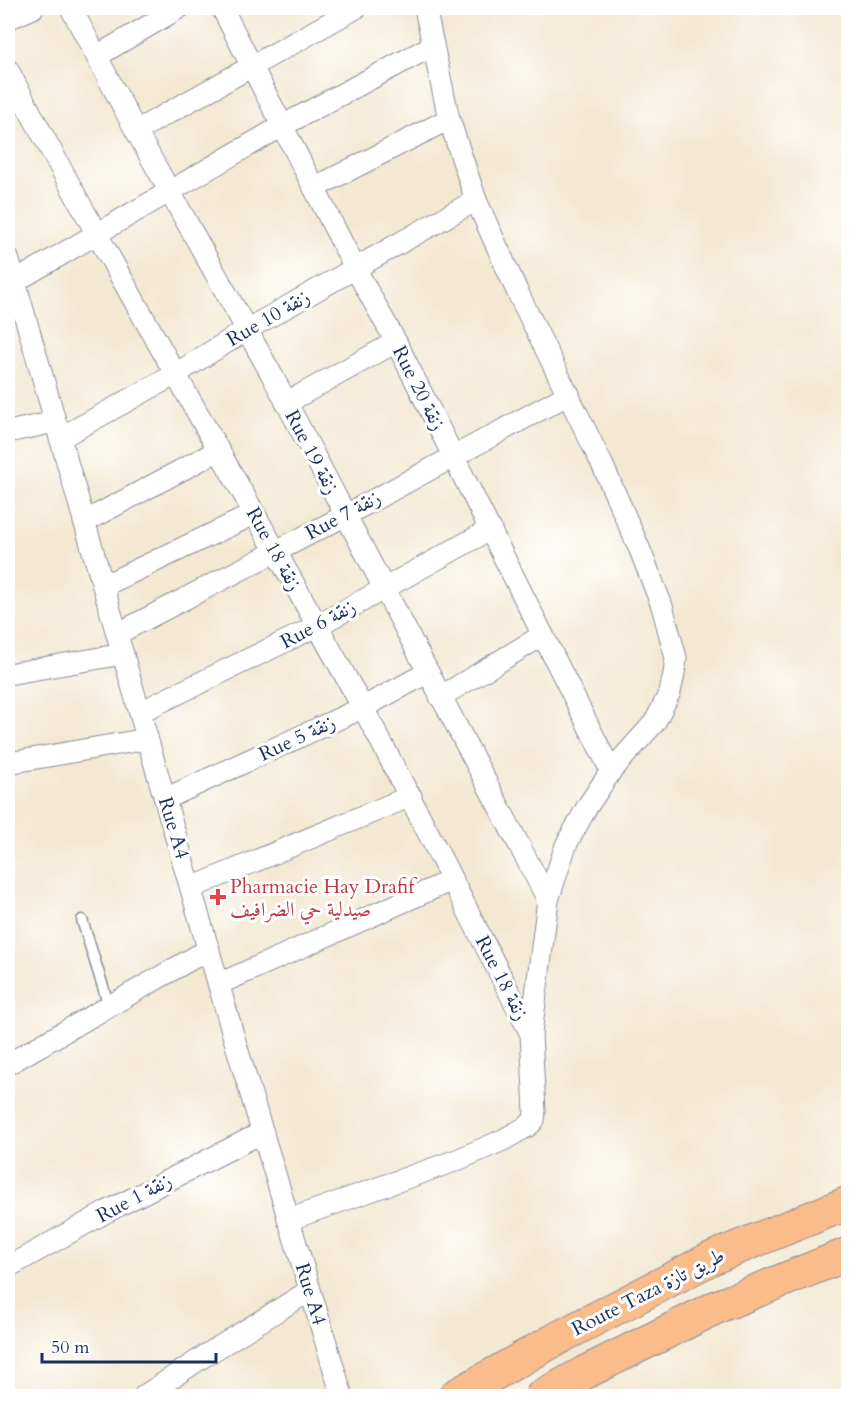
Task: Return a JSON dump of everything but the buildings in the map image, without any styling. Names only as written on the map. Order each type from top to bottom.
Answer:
[{"type":"highway","name":"Route Taza طريق تازة","points":[[455,1396],[560,1337],[712,1258],[849,1203]]},
{"type":"highway","points":[[542,1396],[719,1306],[849,1254]]},
{"type":"street","points":[[8,20],[33,8]]},
{"type":"street","name":"Rue 19 زنقة","points":[[71,8],[346,515],[548,900]]},
{"type":"street","points":[[97,56],[179,8]]},
{"type":"street","name":"Rue 20 زنقة","points":[[222,8],[355,268],[396,342],[611,771]]},
{"type":"street","points":[[136,131],[356,8]]},
{"type":"street","points":[[288,1220],[457,1160],[503,1140],[534,1120],[531,1034],[548,900],[566,845],[586,807],[611,771],[655,722],[670,692],[675,674],[676,658],[662,606],[640,550],[476,200],[449,119],[425,8]]},
{"type":"street","points":[[14,282],[282,126],[432,46]]},
{"type":"street","name":"Rue 18 زنقة","points":[[8,70],[95,234],[275,550],[411,796],[531,1034]]},
{"type":"street","points":[[314,188],[449,119]]},
{"type":"street","name":"Rue 10 زنقة","points":[[8,432],[58,430],[174,375],[246,330],[476,200]]},
{"type":"street","name":"Rue A4","points":[[8,258],[288,1220],[342,1396]]},
{"type":"street","points":[[286,403],[396,342]]},
{"type":"street","name":"Rue 7 زنقة","points":[[8,674],[120,644],[275,550],[346,515],[568,394]]},
{"type":"street","points":[[84,522],[217,451]]},
{"type":"street","points":[[103,586],[254,514]]},
{"type":"street","name":"Rue 6 زنقة","points":[[140,712],[317,626],[491,529]]},
{"type":"street","points":[[440,697],[543,635]]},
{"type":"street","name":"Rue 5 زنقة","points":[[165,799],[362,708],[427,673]]},
{"type":"street","points":[[8,763],[147,739]]},
{"type":"street","points":[[191,888],[411,796]]},
{"type":"street","points":[[219,984],[452,880]]},
{"type":"street","points":[[9,1059],[209,950]]},
{"type":"street","name":"Rue 1 زنقة","points":[[8,1267],[108,1211],[263,1132]]},
{"type":"street","points":[[144,1396],[206,1354],[309,1291]]},
{"type":"lane","points":[[82,920],[109,1006]]},
{"type":"place","name":"Pharmacie Hay Drafif صيدلية حي الضرافيف","points":[[218,897]]}]
